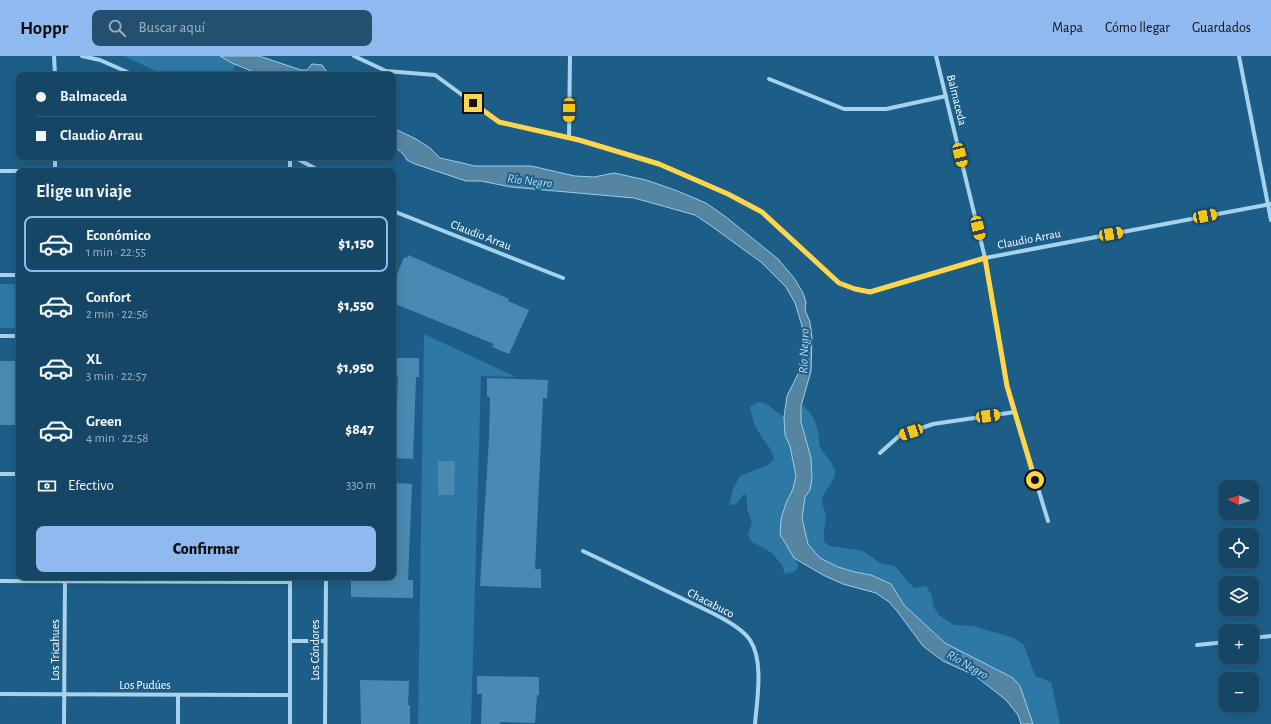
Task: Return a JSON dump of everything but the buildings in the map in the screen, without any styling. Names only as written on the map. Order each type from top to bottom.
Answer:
[{"type":"street","points":[[54,56],[55,72]]},
{"type":"street","points":[[82,56],[100,60],[127,72]]},
{"type":"street","name":"Claudio Arrau","points":[[354,56],[386,71],[435,74],[499,122],[569,138],[659,164],[742,201],[762,212],[839,283],[855,289],[870,292],[985,258],[1270,204]]},
{"type":"street","points":[[569,138],[570,56]]},
{"type":"street","name":"Balmaceda","points":[[936,56],[985,258],[1007,386],[1048,521]]},
{"type":"street","points":[[1239,56],[1270,204],[1271,220]]},
{"type":"street","points":[[769,79],[844,109],[886,109],[946,96]]},
{"type":"street","points":[[300,160],[314,168]]},
{"type":"street","points":[[0,171],[16,172]]},
{"type":"street","name":"Claudio Arrau","points":[[396,213],[562,278]]},
{"type":"street","points":[[0,275],[16,275]]},
{"type":"street","points":[[0,336],[16,336]]},
{"type":"street","points":[[880,453],[899,436],[934,424],[1015,412]]},
{"type":"street","points":[[0,474],[16,474]]},
{"type":"street","name":"Chacabuco","points":[[583,551],[718,616],[742,631],[750,640],[757,665],[758,682],[755,724]]},
{"type":"street","points":[[0,581],[32,580]]},
{"type":"street","name":"Los Tricahues","points":[[64,724],[65,580]]},
{"type":"street","name":"Los Cóndores","points":[[290,580],[290,724]]},
{"type":"street","name":"Los Cóndores","points":[[325,724],[326,580]]},
{"type":"street","points":[[1259,637],[1271,636]]},
{"type":"street","points":[[290,641],[325,641]]},
{"type":"street","points":[[1197,645],[1219,643]]},
{"type":"street","name":"Los Pudúes","points":[[0,694],[290,695]]},
{"type":"street","points":[[178,695],[178,724]]},
{"type":"shaded area","points":[[124,56],[242,56],[232,72],[158,72]]},
{"type":"shaded area","points":[[0,284],[16,284],[16,328],[0,328]]},
{"type":"shaded area","points":[[424,334],[516,377],[481,376],[471,724],[418,724]]},
{"type":"shaded area","points":[[758,402],[765,403],[784,417],[785,435],[790,446],[796,477],[793,489],[786,503],[781,519],[780,534],[798,564],[798,568],[795,571],[785,574],[782,565],[772,553],[752,542],[748,534],[752,523],[747,509],[747,496],[744,494],[736,504],[729,505],[733,489],[740,476],[768,465],[774,459],[770,448],[756,428],[752,417],[750,407]]},
{"type":"shaded area","points":[[805,405],[805,408],[811,414],[815,422],[820,447],[835,471],[834,478],[824,493],[822,499],[826,517],[824,542],[830,546],[863,551],[880,563],[895,566],[907,581],[915,588],[926,586],[932,596],[933,606],[939,615],[954,625],[973,626],[1014,638],[1024,645],[1035,676],[1051,682],[1060,724],[1033,724],[1026,703],[1013,678],[945,643],[904,605],[891,584],[871,575],[838,567],[820,558],[808,544],[802,518],[805,497],[810,490],[805,439],[801,422],[801,406]]},
{"type":"water","points":[[220,56],[259,56],[301,70],[307,70],[312,64],[322,65],[327,72],[254,72]]},
{"type":"water","name":"Río Negro","points":[[396,129],[430,148],[440,158],[475,166],[531,166],[575,176],[594,177],[614,173],[646,180],[706,203],[726,217],[778,259],[794,278],[803,293],[806,302],[805,310],[810,322],[812,338],[811,371],[801,406],[801,422],[811,458],[812,478],[810,490],[805,497],[802,518],[808,544],[820,558],[838,567],[871,575],[891,584],[904,605],[945,643],[1013,678],[1020,686],[1033,724],[1021,724],[1018,715],[1006,700],[996,692],[974,675],[943,661],[923,646],[889,602],[876,593],[843,584],[823,575],[794,558],[780,535],[781,519],[786,503],[793,489],[796,476],[790,446],[785,435],[784,417],[787,396],[801,368],[803,352],[802,326],[795,303],[786,287],[761,262],[695,215],[634,198],[511,187],[481,181],[466,181],[415,164],[407,160],[396,148]]},
{"type":"route","points":[[473,103],[499,122],[579,140],[659,164],[728,194],[762,212],[839,283],[855,289],[870,292],[985,258],[1007,386],[1035,480]]}]
